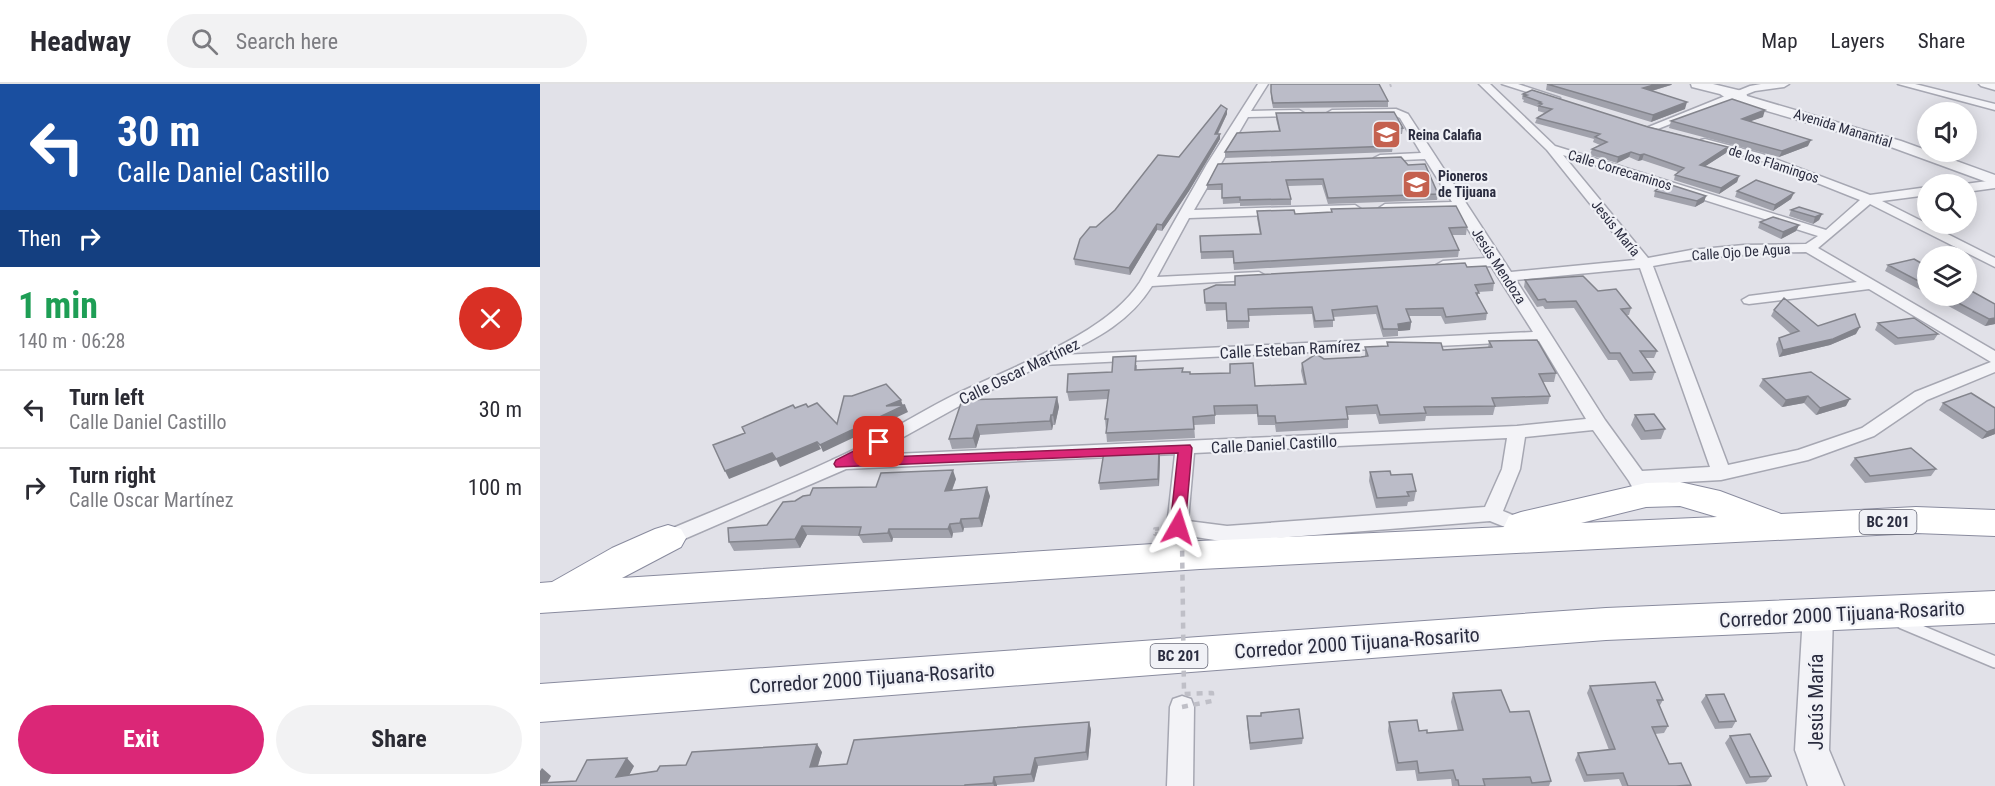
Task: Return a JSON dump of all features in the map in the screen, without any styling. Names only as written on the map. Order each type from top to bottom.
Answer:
[{"type":"highway","points":[[1444,544],[1506,520],[1641,487],[1708,500],[1781,527]]},
{"type":"highway","name":"BC 201","points":[[549,597],[1200,555],[1916,520],[1995,523]]},
{"type":"highway","points":[[668,538],[651,561],[669,589]]},
{"type":"highway","points":[[549,597],[668,538]]},
{"type":"highway","name":"Corredor 2000 Tijuana-Rosarito","points":[[540,703],[1606,624],[1995,607]]},
{"type":"street","name":"Calle Oscar Martínez","points":[[668,538],[841,464],[957,400],[1091,335],[1117,318],[1135,302],[1186,214],[1219,164],[1263,84]]},
{"type":"street","name":"Jesús María","points":[[1484,84],[1551,148],[1645,263],[1721,472]]},
{"type":"street","points":[[1508,84],[1566,101]]},
{"type":"street","name":"Avenida Manantial","points":[[1697,84],[1739,91],[1917,146]]},
{"type":"street","points":[[1672,134],[1645,126],[1739,91],[1784,84]]},
{"type":"street","points":[[1903,84],[1995,107]]},
{"type":"street","points":[[1984,84],[1995,87]]},
{"type":"street","name":"Avenida Manantial","points":[[1739,91],[1995,180]]},
{"type":"street","name":"Jesús Mendoza","points":[[1246,114],[1396,112],[1404,116],[1495,262],[1508,277],[1598,424],[1641,487]]},
{"type":"street","name":"de los Flamingos","points":[[1694,139],[1758,156],[1869,199],[1995,263]]},
{"type":"street","name":"Calle Correcaminos","points":[[1551,148],[1828,235]]},
{"type":"street","points":[[1368,159],[1428,156]]},
{"type":"street","points":[[1964,162],[1995,173]]},
{"type":"street","points":[[1977,186],[1995,184]]},
{"type":"street","points":[[1869,199],[1917,192]]},
{"type":"street","name":"Calle Ojo De Agua","points":[[1508,277],[1645,263],[1691,254],[1733,250],[1809,248],[1828,235],[1869,199]]},
{"type":"street","points":[[1186,214],[1460,206]]},
{"type":"street","points":[[1809,248],[1995,358]]},
{"type":"street","points":[[1426,266],[1495,262]]},
{"type":"street","points":[[1147,282],[1275,275]]},
{"type":"street","points":[[1749,300],[1869,285]]},
{"type":"street","name":"Calle Esteban Ramírez","points":[[1037,362],[1543,336]]},
{"type":"street","points":[[1641,487],[1801,456],[1868,432],[1921,396],[1995,366]]},
{"type":"street","name":"Calle Daniel Castillo","points":[[841,464],[1517,432],[1598,424]]},
{"type":"street","points":[[1185,448],[1178,527],[1227,534],[1506,520],[1517,432]]},
{"type":"street","name":"Jesús María","points":[[1818,615],[1812,750],[1826,786]]},
{"type":"street","points":[[1180,786],[1182,707]]},
{"type":"lane","points":[[1877,612],[1995,662]]},
{"type":"path","points":[[1390,84],[1392,89]]},
{"type":"path","points":[[1178,527],[1155,529],[1155,534],[1182,532],[1184,694],[1212,693],[1212,701],[1182,707]]},
{"type":"building","points":[[1271,84],[1379,84],[1388,101],[1273,103]]},
{"type":"building","points":[[1547,84],[1657,84],[1643,88],[1687,102],[1653,115]]},
{"type":"building","points":[[1532,90],[1648,127],[1728,147],[1700,165],[1739,176],[1721,188],[1675,175],[1684,168],[1644,154],[1631,152],[1618,157],[1592,149],[1607,142],[1595,137],[1600,134],[1537,118],[1552,109],[1539,106],[1541,102],[1524,96],[1527,95],[1523,94]]},
{"type":"building","points":[[1732,99],[1765,110],[1742,119],[1811,140],[1782,151],[1671,121]]},
{"type":"building","points":[[1221,105],[1227,109],[1215,134],[1220,134],[1162,225],[1157,224],[1129,268],[1074,259],[1080,239],[1090,227],[1096,227],[1115,210],[1158,155],[1179,157]]},
{"type":"building","points":[[1394,112],[1403,128],[1378,129],[1393,146],[1225,152],[1237,133],[1280,131],[1276,113]]},
{"type":"building","points":[[1401,157],[1408,165],[1425,164],[1438,194],[1328,198],[1323,179],[1286,180],[1291,199],[1240,200],[1240,197],[1222,198],[1222,184],[1207,185],[1218,164]]},
{"type":"building","points":[[1756,180],[1794,193],[1775,205],[1737,191]]},
{"type":"building","points":[[1665,183],[1706,196],[1697,201],[1655,191]]},
{"type":"building","points":[[1456,206],[1467,227],[1449,228],[1459,250],[1234,263],[1233,251],[1201,252],[1200,236],[1261,234],[1257,211],[1294,210],[1295,214],[1332,212],[1331,209]]},
{"type":"building","points":[[1799,207],[1822,214],[1815,217],[1791,210]]},
{"type":"building","points":[[1773,217],[1799,225],[1783,232],[1760,222]]},
{"type":"building","points":[[1914,259],[1917,261],[1917,280],[1888,265]]},
{"type":"building","points":[[1465,263],[1467,267],[1486,266],[1494,283],[1475,285],[1479,293],[1476,293],[1487,313],[1446,317],[1443,308],[1406,309],[1411,322],[1398,324],[1399,329],[1383,329],[1377,306],[1332,310],[1334,320],[1315,321],[1312,307],[1248,309],[1249,321],[1227,321],[1226,303],[1205,303],[1204,290],[1216,285],[1235,285],[1235,276]]},
{"type":"building","points":[[1583,276],[1598,291],[1616,289],[1631,308],[1621,309],[1657,351],[1640,351],[1655,372],[1633,373],[1620,353],[1610,353],[1576,301],[1538,300],[1525,280]]},
{"type":"building","points":[[1977,294],[1995,304],[1995,318],[1989,319],[1964,306],[1977,306]]},
{"type":"building","points":[[1784,298],[1818,326],[1855,314],[1860,327],[1833,339],[1783,350],[1779,338],[1799,331],[1774,310]]},
{"type":"building","points":[[1914,318],[1938,334],[1898,338],[1878,323]]},
{"type":"building","points":[[1537,340],[1556,373],[1539,374],[1550,396],[1492,398],[1495,406],[1424,407],[1426,413],[1380,415],[1377,405],[1346,407],[1348,419],[1276,423],[1275,416],[1258,416],[1257,405],[1214,406],[1215,415],[1193,417],[1194,429],[1106,433],[1108,419],[1105,419],[1109,390],[1067,392],[1068,374],[1112,372],[1113,357],[1136,356],[1135,370],[1183,368],[1182,372],[1190,372],[1190,374],[1230,373],[1230,364],[1253,363],[1255,386],[1306,384],[1302,363],[1316,354],[1324,359],[1368,356],[1365,347],[1388,346],[1387,342],[1441,343],[1443,350],[1492,347],[1489,341]]},
{"type":"building","points":[[1811,372],[1850,399],[1820,408],[1808,396],[1786,400],[1763,379]]},
{"type":"building","points":[[886,384],[901,400],[886,406],[905,405],[820,445],[817,442],[776,459],[772,453],[725,471],[713,445],[745,433],[742,427],[793,405],[795,408],[806,404],[808,407],[817,403],[837,424],[844,396],[852,396]]},
{"type":"building","points":[[1971,393],[1995,408],[1995,429],[1987,432],[1943,403]]},
{"type":"building","points":[[1057,397],[1050,421],[977,425],[973,438],[949,439],[962,400]]},
{"type":"building","points":[[1654,414],[1665,429],[1645,431],[1635,415]]},
{"type":"building","points":[[1911,448],[1936,469],[1870,476],[1855,458]]},
{"type":"building","points":[[1159,450],[1158,479],[1099,483],[1104,452]]},
{"type":"building","points":[[953,470],[945,491],[987,487],[979,518],[961,519],[960,523],[950,524],[948,529],[889,529],[888,533],[859,535],[861,527],[802,526],[795,539],[729,542],[728,528],[767,525],[783,502],[795,501],[810,495],[813,488],[876,487],[881,473]]},
{"type":"building","points":[[1390,471],[1391,475],[1412,474],[1416,491],[1407,492],[1409,496],[1377,498],[1370,472]]},
{"type":"building","points":[[1655,682],[1663,700],[1657,700],[1668,726],[1652,727],[1669,764],[1681,763],[1691,785],[1628,786],[1623,773],[1587,775],[1578,753],[1615,749],[1590,686]]},
{"type":"building","points":[[1501,690],[1510,712],[1529,711],[1551,781],[1532,783],[1530,777],[1483,779],[1485,786],[1459,786],[1453,770],[1419,773],[1417,761],[1398,763],[1389,722],[1417,720],[1419,731],[1427,730],[1427,733],[1463,730],[1453,693]]},
{"type":"building","points":[[1724,694],[1736,721],[1719,722],[1706,695]]},
{"type":"building","points":[[1299,709],[1303,738],[1250,743],[1247,716],[1261,716],[1261,713]]},
{"type":"building","points":[[1089,722],[1086,752],[1035,758],[1031,774],[994,777],[993,783],[965,786],[540,786],[540,783],[576,781],[587,760],[627,758],[616,777],[657,771],[660,766],[686,765],[692,752],[817,744],[810,767],[847,764],[854,740]]},
{"type":"building","points":[[1750,734],[1771,776],[1750,777],[1730,736]]},
{"type":"place","name":"Reina Calafia","points":[[1387,135]]},
{"type":"place","name":"Pioneros de Tijuana","points":[[1417,184]]},
{"type":"route","points":[[879,442],[841,464],[1185,448],[1178,527]]}]
